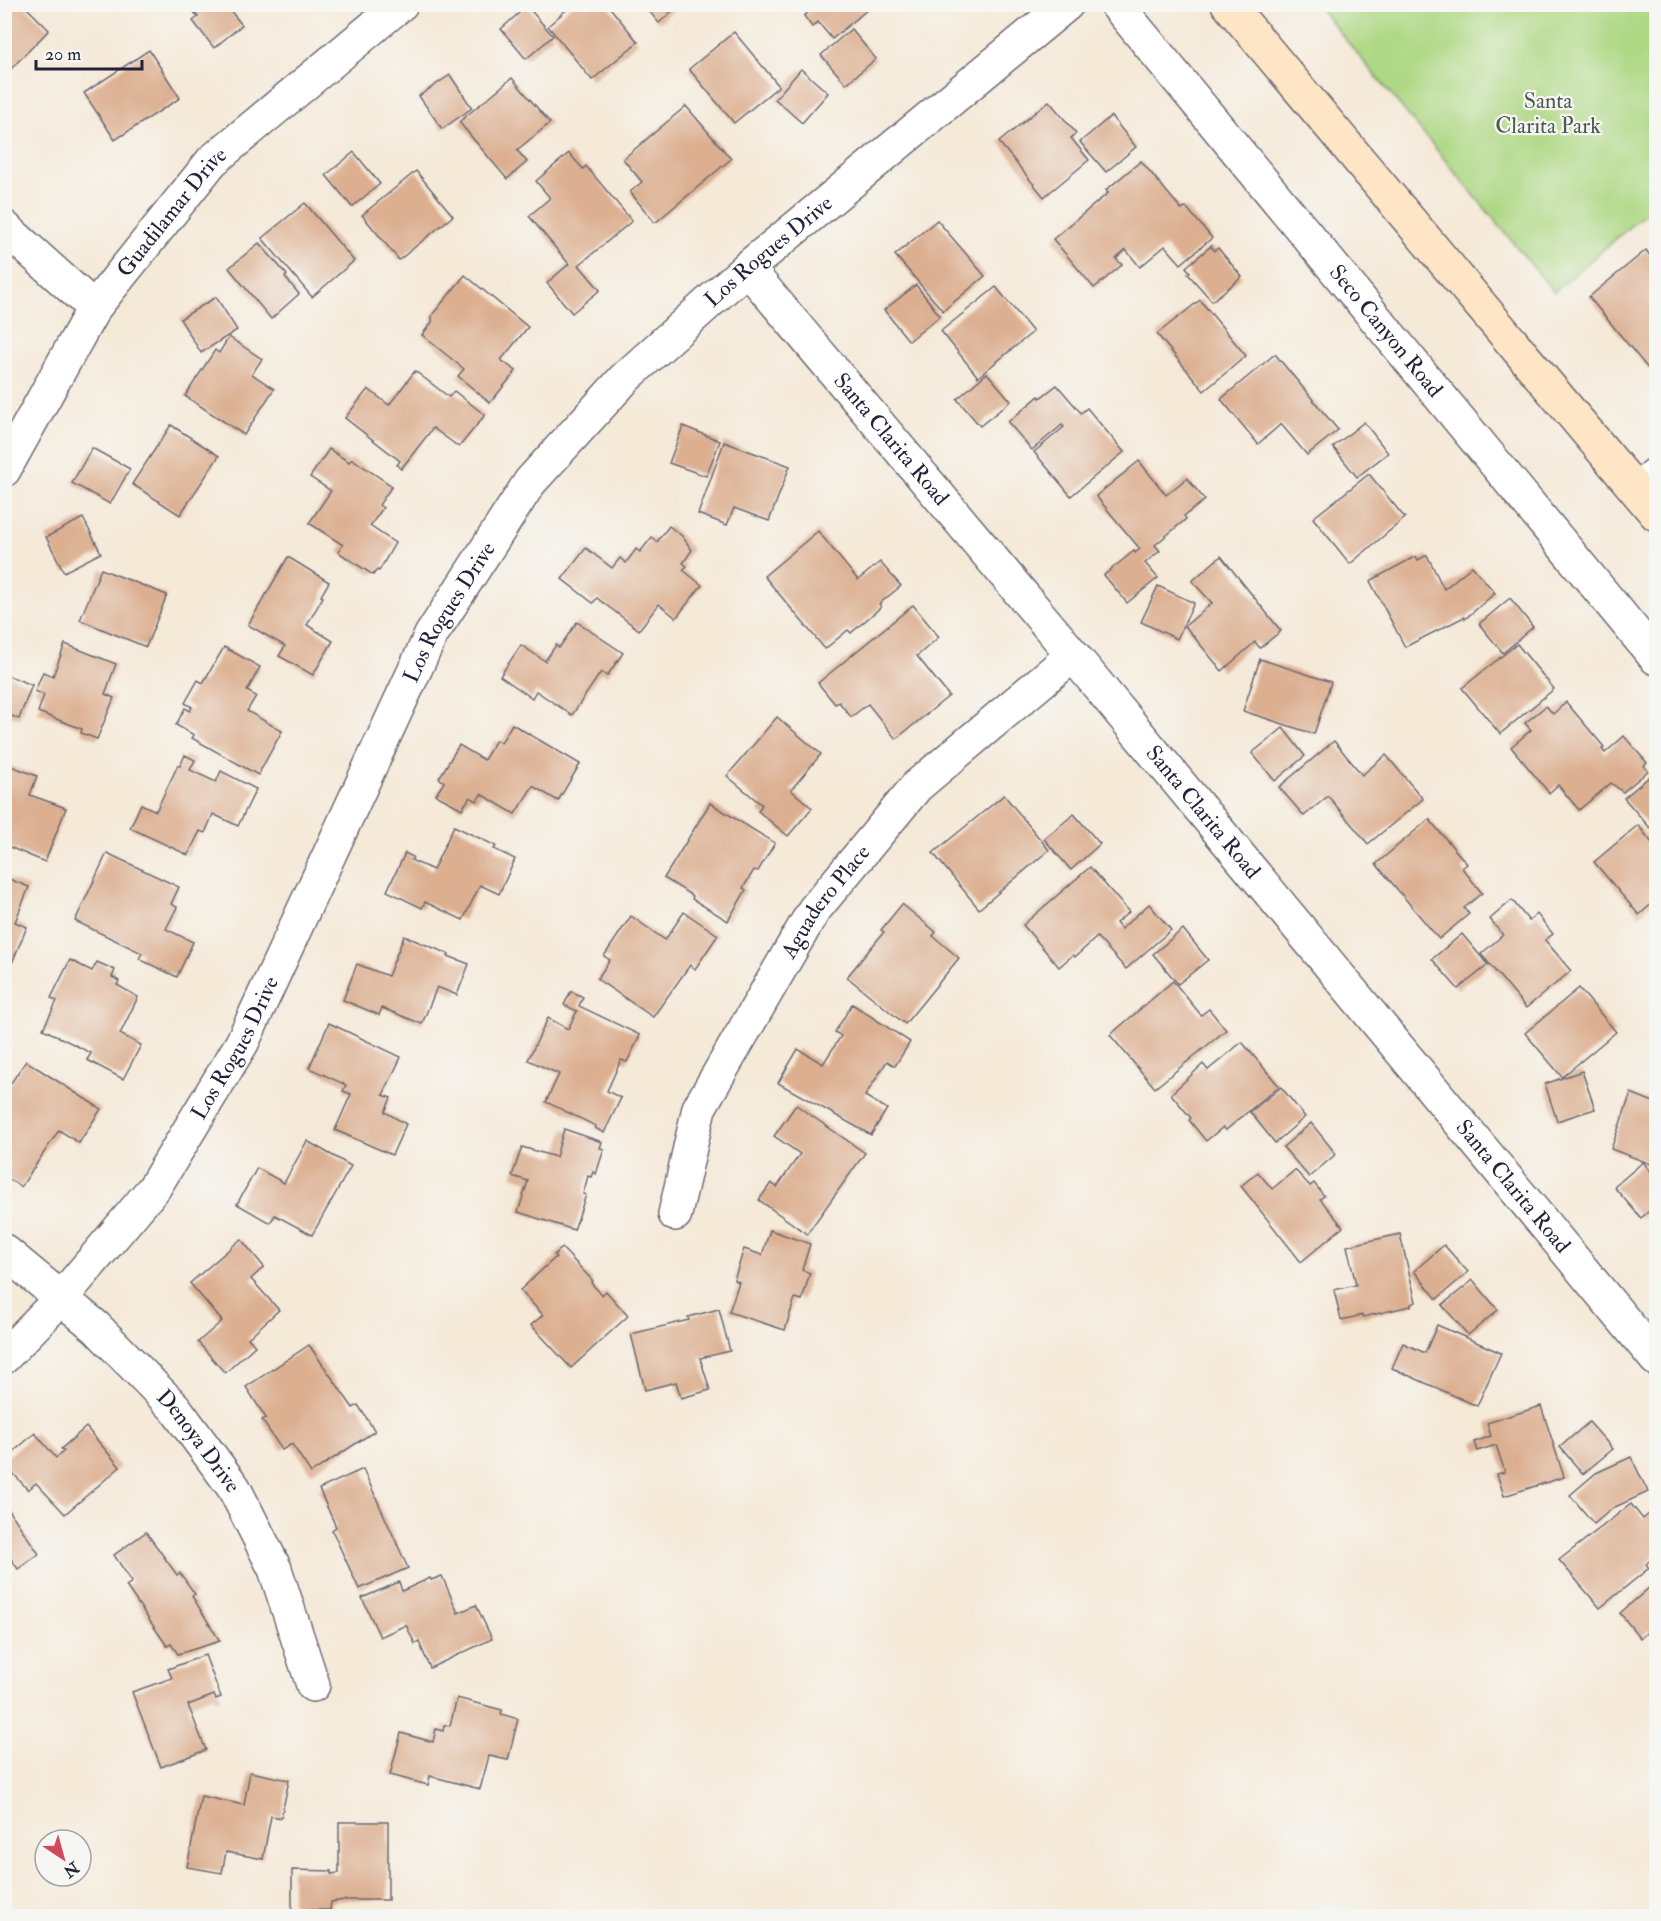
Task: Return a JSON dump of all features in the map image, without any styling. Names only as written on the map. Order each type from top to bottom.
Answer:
[{"type":"main road","points":[[1228,4],[1650,492]]},
{"type":"street","name":"Los Rogues Drive","points":[[4,1357],[62,1297],[154,1188],[242,1043],[430,635],[531,482],[625,378],[747,268],[1067,4]]},
{"type":"street","name":"Seco Canyon Road","points":[[1116,4],[1656,658]]},
{"type":"street","name":"Guadilamar Drive","points":[[4,470],[94,308],[212,161],[383,10]]},
{"type":"street","points":[[4,227],[94,308]]},
{"type":"street","name":"Santa Clarita Road","points":[[747,268],[1073,655],[1656,1359]]},
{"type":"street","name":"Aguadero Place","points":[[675,1214],[699,1108],[814,910],[917,786],[1073,655]]},
{"type":"street","name":"Denoya Drive","points":[[4,1251],[62,1297],[96,1328],[175,1408],[234,1488],[275,1569],[313,1685]]},
{"type":"green space","name":"Santa Clarita Park","points":[[1317,5],[1656,5],[1656,204],[1554,292]]},
{"type":"building","points":[[4,4],[23,4],[49,30],[4,76]]},
{"type":"building","points":[[187,4],[225,4],[242,25],[214,48],[193,21],[198,17]]},
{"type":"building","points":[[573,4],[607,4],[638,42],[592,80],[548,26]]},
{"type":"building","points":[[643,4],[680,4],[659,23]]},
{"type":"building","points":[[804,4],[874,4],[832,39],[818,22],[812,27],[804,16],[810,11]]},
{"type":"building","points":[[926,4],[942,4],[932,12]]},
{"type":"building","points":[[527,6],[553,36],[526,59],[501,29]]},
{"type":"building","points":[[851,29],[876,59],[846,84],[821,55]]},
{"type":"building","points":[[734,32],[779,86],[734,123],[689,69]]},
{"type":"building","points":[[149,50],[180,98],[115,140],[84,93]]},
{"type":"building","points":[[801,69],[828,93],[802,123],[775,99]]},
{"type":"building","points":[[450,75],[472,108],[442,129],[419,96]]},
{"type":"building","points":[[512,78],[550,123],[517,150],[527,162],[507,179],[459,122]]},
{"type":"building","points":[[1049,101],[1076,133],[1071,138],[1089,160],[1044,197],[999,142]]},
{"type":"building","points":[[686,106],[731,159],[655,223],[630,192],[642,182],[623,159]]},
{"type":"building","points":[[1111,116],[1136,147],[1106,172],[1080,142]]},
{"type":"building","points":[[354,152],[380,184],[352,207],[326,175]]},
{"type":"building","points":[[569,153],[583,169],[586,166],[632,221],[579,265],[600,290],[572,313],[547,283],[569,264],[529,216],[550,198],[536,181]]},
{"type":"building","points":[[1141,161],[1182,210],[1186,207],[1212,238],[1181,264],[1165,246],[1140,267],[1126,250],[1116,259],[1122,265],[1094,288],[1053,239],[1108,193],[1106,190]]},
{"type":"building","points":[[416,171],[453,216],[399,260],[362,215]]},
{"type":"building","points":[[305,203],[354,261],[312,297],[262,238]]},
{"type":"building","points":[[937,220],[985,276],[943,311],[895,255]]},
{"type":"building","points":[[259,243],[287,275],[285,277],[299,294],[271,319],[229,268]]},
{"type":"building","points":[[1211,246],[1214,251],[1218,248],[1242,277],[1212,301],[1188,274],[1190,272],[1186,267]]},
{"type":"building","points":[[1646,250],[1656,264],[1656,374],[1654,376],[1589,297]]},
{"type":"building","points":[[465,275],[528,327],[501,360],[516,371],[490,403],[458,376],[464,369],[422,335],[432,322],[432,315]]},
{"type":"building","points":[[916,285],[940,316],[909,341],[884,310]]},
{"type":"building","points":[[996,287],[1033,332],[978,377],[941,331]]},
{"type":"building","points":[[216,297],[237,330],[201,353],[180,319]]},
{"type":"building","points":[[1200,300],[1246,356],[1204,391],[1157,334]]},
{"type":"building","points":[[229,337],[262,359],[252,374],[274,389],[244,435],[185,396],[215,350],[219,353]]},
{"type":"building","points":[[1275,354],[1338,430],[1307,455],[1281,424],[1258,444],[1221,399]]},
{"type":"building","points":[[415,371],[449,397],[454,391],[485,415],[459,447],[433,428],[401,469],[397,465],[400,461],[345,418],[368,389],[389,405]]},
{"type":"building","points":[[987,373],[1011,401],[980,426],[957,399]]},
{"type":"building","points":[[1057,385],[1081,413],[1087,408],[1124,452],[1071,496],[1034,452],[1064,427],[1062,425],[1032,450],[1008,422],[1039,396],[1040,398]]},
{"type":"building","points":[[1364,422],[1388,453],[1357,477],[1333,447]]},
{"type":"building","points":[[171,425],[219,456],[180,515],[132,484]]},
{"type":"building","points":[[683,426],[720,441],[706,476],[669,463]]},
{"type":"building","points":[[724,442],[790,466],[769,521],[734,508],[727,525],[698,514]]},
{"type":"building","points":[[92,448],[130,469],[110,504],[72,483]]},
{"type":"building","points":[[329,449],[349,462],[352,459],[392,486],[379,505],[383,508],[370,526],[395,543],[379,571],[377,570],[373,575],[338,552],[343,545],[309,523],[331,491],[310,477]]},
{"type":"building","points":[[1139,461],[1166,495],[1187,478],[1205,500],[1184,516],[1186,519],[1155,545],[1160,551],[1145,563],[1158,578],[1127,603],[1104,575],[1134,551],[1135,553],[1140,549],[1096,496]]},
{"type":"building","points":[[1369,474],[1405,518],[1350,564],[1313,518]]},
{"type":"building","points":[[83,518],[101,553],[64,572],[46,537]]},
{"type":"building","points":[[669,526],[682,536],[692,550],[683,563],[687,566],[683,570],[702,585],[676,618],[659,604],[639,630],[597,598],[593,603],[562,579],[586,548],[612,568],[620,558],[626,563],[636,549],[640,552],[652,537],[657,542]]},
{"type":"building","points":[[818,531],[858,580],[880,562],[901,586],[879,604],[881,607],[851,633],[848,630],[825,649],[764,576]]},
{"type":"building","points":[[1427,555],[1444,589],[1472,566],[1495,593],[1465,619],[1464,617],[1405,647],[1370,581],[1416,556],[1418,560]]},
{"type":"building","points":[[1221,556],[1281,631],[1260,648],[1255,642],[1222,671],[1185,626],[1212,603],[1192,581]]},
{"type":"building","points":[[288,557],[329,582],[307,625],[333,641],[313,675],[279,656],[285,646],[248,625]]},
{"type":"building","points":[[101,569],[167,595],[146,647],[80,620]]},
{"type":"building","points":[[1158,586],[1194,603],[1177,639],[1141,622]]},
{"type":"building","points":[[1510,598],[1533,627],[1503,653],[1479,624]]},
{"type":"building","points":[[913,605],[939,637],[917,656],[949,696],[896,739],[868,704],[851,717],[839,702],[835,704],[818,683]]},
{"type":"building","points":[[577,622],[623,653],[607,676],[601,672],[572,715],[536,691],[532,698],[500,676],[521,645],[545,661],[556,645],[559,648]]},
{"type":"building","points":[[65,644],[116,664],[105,694],[114,698],[97,739],[81,733],[82,729],[38,712],[44,695],[35,691],[43,672],[53,676]]},
{"type":"building","points":[[1517,644],[1554,689],[1500,734],[1462,688]]},
{"type":"building","points":[[224,647],[260,667],[247,691],[256,696],[247,711],[282,731],[258,775],[192,738],[194,735],[176,725],[185,708],[190,711],[192,707],[185,703],[198,680],[203,683]]},
{"type":"building","points":[[1260,659],[1331,682],[1314,734],[1243,711]]},
{"type":"building","points":[[4,674],[32,685],[19,719],[4,713]]},
{"type":"building","points":[[1566,702],[1604,747],[1602,749],[1605,753],[1624,736],[1647,763],[1644,766],[1648,771],[1623,792],[1611,783],[1579,810],[1558,785],[1549,793],[1511,747],[1531,730],[1525,723],[1546,706],[1553,714]]},
{"type":"building","points":[[777,717],[821,754],[791,790],[812,808],[788,836],[758,811],[762,805],[727,776]]},
{"type":"building","points":[[512,724],[580,764],[558,801],[533,786],[515,814],[481,794],[477,801],[470,797],[462,809],[436,795],[444,782],[439,778],[459,745],[484,760],[496,740],[501,743]]},
{"type":"building","points":[[1283,728],[1305,756],[1275,781],[1252,753]]},
{"type":"building","points":[[1334,741],[1362,775],[1386,755],[1423,799],[1368,844],[1328,796],[1304,816],[1279,787]]},
{"type":"building","points":[[185,755],[195,760],[190,770],[216,782],[221,771],[256,789],[238,826],[213,814],[205,833],[200,831],[188,855],[130,828],[141,804],[156,811]]},
{"type":"building","points":[[11,766],[37,776],[30,795],[66,808],[45,862],[7,846],[4,851],[4,783]]},
{"type":"building","points":[[1655,772],[1656,823],[1650,828],[1624,798]]},
{"type":"building","points":[[1004,795],[1049,850],[979,909],[933,853]]},
{"type":"building","points":[[710,803],[775,843],[758,871],[754,870],[743,888],[746,890],[728,921],[692,899],[693,896],[664,878]]},
{"type":"building","points":[[1074,814],[1100,844],[1071,870],[1044,839]]},
{"type":"building","points":[[1429,819],[1467,864],[1462,868],[1482,893],[1464,908],[1469,914],[1439,939],[1376,864]]},
{"type":"building","points":[[1638,825],[1656,848],[1656,900],[1639,915],[1594,862]]},
{"type":"building","points":[[454,826],[496,846],[494,849],[515,859],[499,894],[480,885],[463,920],[425,902],[422,908],[387,891],[405,853],[413,857],[411,860],[433,870]]},
{"type":"building","points":[[107,853],[179,887],[171,904],[177,907],[166,929],[193,942],[177,977],[139,959],[142,953],[75,921]]},
{"type":"building","points":[[1090,867],[1129,912],[1116,923],[1121,929],[1149,904],[1171,930],[1126,969],[1097,937],[1075,957],[1073,955],[1059,967],[1023,925]]},
{"type":"building","points":[[4,877],[29,887],[15,922],[27,927],[12,963],[4,960]]},
{"type":"building","points":[[1512,900],[1529,921],[1537,914],[1553,934],[1545,940],[1571,971],[1526,1008],[1481,954],[1503,935],[1490,919]]},
{"type":"building","points":[[902,904],[936,932],[933,936],[959,958],[905,1024],[847,977],[884,932],[881,930]]},
{"type":"building","points":[[684,912],[718,935],[695,969],[690,965],[653,1017],[597,979],[610,960],[604,956],[631,916],[665,940]]},
{"type":"building","points":[[1183,929],[1208,960],[1178,984],[1153,954]]},
{"type":"building","points":[[1462,934],[1488,965],[1458,989],[1432,959]]},
{"type":"building","points":[[404,936],[469,964],[457,995],[437,987],[422,1024],[382,1008],[379,1015],[343,1000],[357,964],[388,976]]},
{"type":"building","points":[[70,960],[92,971],[97,962],[115,970],[112,977],[119,981],[117,985],[138,997],[120,1034],[141,1045],[123,1079],[87,1060],[91,1053],[43,1029],[57,1001],[51,998]]},
{"type":"building","points":[[1173,981],[1201,1015],[1209,1009],[1226,1030],[1155,1088],[1110,1035]]},
{"type":"building","points":[[1579,988],[1616,1032],[1562,1077],[1525,1033]]},
{"type":"building","points":[[571,991],[583,997],[579,1006],[640,1035],[627,1062],[621,1060],[607,1091],[621,1098],[604,1133],[595,1128],[596,1126],[546,1102],[559,1074],[528,1060],[548,1018],[568,1029],[577,1011],[564,1005]]},
{"type":"building","points":[[852,1004],[910,1042],[895,1066],[887,1061],[865,1096],[887,1109],[871,1135],[778,1083],[798,1049],[823,1064],[841,1036],[835,1032]]},
{"type":"building","points":[[329,1023],[401,1057],[383,1095],[391,1098],[385,1112],[406,1124],[392,1155],[335,1130],[351,1094],[343,1091],[346,1085],[309,1068]]},
{"type":"building","points":[[1242,1042],[1279,1086],[1226,1130],[1223,1127],[1206,1141],[1171,1094],[1203,1064],[1208,1070]]},
{"type":"building","points":[[26,1061],[101,1109],[79,1143],[59,1130],[21,1187],[4,1176],[4,1093]]},
{"type":"building","points":[[1582,1071],[1595,1109],[1557,1121],[1545,1084]]},
{"type":"building","points":[[1281,1087],[1305,1117],[1275,1143],[1250,1112]]},
{"type":"building","points":[[1631,1093],[1656,1103],[1656,1166],[1611,1149]]},
{"type":"building","points":[[796,1105],[865,1153],[807,1234],[759,1200],[771,1183],[777,1187],[800,1154],[774,1136]]},
{"type":"building","points":[[1311,1123],[1336,1154],[1309,1177],[1283,1147]]},
{"type":"building","points":[[564,1129],[602,1142],[600,1148],[604,1149],[596,1174],[593,1172],[591,1177],[588,1176],[583,1194],[586,1195],[574,1230],[518,1212],[528,1181],[512,1176],[522,1147],[556,1157]]},
{"type":"building","points":[[307,1141],[351,1166],[312,1235],[275,1215],[270,1223],[237,1204],[257,1168],[284,1183]]},
{"type":"building","points":[[1643,1162],[1656,1178],[1656,1205],[1641,1218],[1614,1187]]},
{"type":"building","points":[[1295,1170],[1310,1186],[1314,1183],[1324,1196],[1320,1199],[1343,1227],[1301,1262],[1241,1186],[1258,1172],[1272,1189]]},
{"type":"building","points":[[770,1230],[810,1244],[802,1270],[810,1273],[802,1300],[795,1298],[785,1330],[729,1312],[739,1282],[734,1280],[744,1249],[762,1255]]},
{"type":"building","points":[[1400,1234],[1416,1302],[1411,1306],[1341,1320],[1334,1290],[1356,1285],[1347,1246]]},
{"type":"building","points":[[241,1239],[264,1267],[251,1279],[279,1310],[248,1338],[255,1346],[225,1373],[198,1342],[222,1321],[190,1283]]},
{"type":"building","points":[[1444,1245],[1468,1272],[1437,1299],[1414,1271]]},
{"type":"building","points":[[562,1248],[593,1281],[591,1283],[602,1295],[606,1291],[628,1316],[571,1368],[531,1325],[543,1315],[520,1290],[556,1257],[554,1255]]},
{"type":"building","points":[[1473,1280],[1498,1310],[1468,1335],[1442,1305]]},
{"type":"building","points":[[719,1309],[730,1351],[700,1358],[710,1390],[681,1398],[676,1382],[645,1390],[631,1334],[689,1320],[688,1317]]},
{"type":"building","points":[[1437,1325],[1501,1353],[1477,1406],[1392,1368],[1403,1343],[1425,1353]]},
{"type":"building","points":[[309,1345],[353,1408],[358,1405],[375,1431],[311,1473],[292,1444],[282,1450],[262,1420],[266,1418],[246,1387]]},
{"type":"building","points":[[1541,1406],[1564,1477],[1504,1496],[1497,1474],[1505,1472],[1496,1445],[1477,1451],[1474,1442],[1491,1436],[1487,1423]]},
{"type":"building","points":[[1589,1422],[1613,1449],[1583,1474],[1560,1447]]},
{"type":"building","points":[[86,1427],[120,1467],[65,1514],[36,1483],[28,1490],[4,1463],[4,1460],[35,1433],[56,1458],[64,1451],[61,1449]]},
{"type":"building","points":[[1631,1457],[1648,1492],[1613,1508],[1594,1524],[1570,1495],[1596,1473]]},
{"type":"building","points":[[363,1469],[408,1568],[359,1589],[332,1530],[336,1527],[319,1489]]},
{"type":"building","points":[[4,1503],[39,1554],[18,1569],[9,1556],[4,1559]]},
{"type":"building","points":[[1631,1504],[1643,1519],[1656,1508],[1656,1555],[1646,1564],[1649,1568],[1600,1608],[1559,1560]]},
{"type":"building","points":[[146,1532],[177,1575],[180,1573],[195,1594],[192,1596],[220,1641],[178,1654],[171,1644],[167,1646],[126,1586],[132,1582],[114,1555]]},
{"type":"building","points":[[442,1576],[458,1613],[476,1605],[492,1639],[430,1668],[419,1642],[415,1644],[406,1625],[380,1637],[362,1598],[399,1582],[402,1591],[430,1578],[431,1580]]},
{"type":"building","points":[[1656,1582],[1656,1637],[1650,1630],[1640,1638],[1620,1613]]},
{"type":"building","points":[[205,1655],[221,1697],[216,1699],[214,1695],[188,1705],[206,1750],[161,1767],[132,1692],[172,1678],[168,1669]]},
{"type":"building","points":[[457,1698],[502,1710],[501,1714],[518,1719],[508,1760],[489,1756],[480,1789],[430,1776],[428,1785],[390,1775],[401,1733],[433,1742],[436,1729],[443,1731],[444,1725],[450,1726]]},
{"type":"building","points":[[250,1772],[289,1780],[281,1818],[271,1816],[263,1859],[226,1852],[222,1873],[187,1867],[201,1796],[244,1805]]},
{"type":"building","points":[[339,1822],[388,1822],[388,1900],[344,1900],[331,1902],[330,1910],[292,1910],[292,1870],[339,1873]]}]
